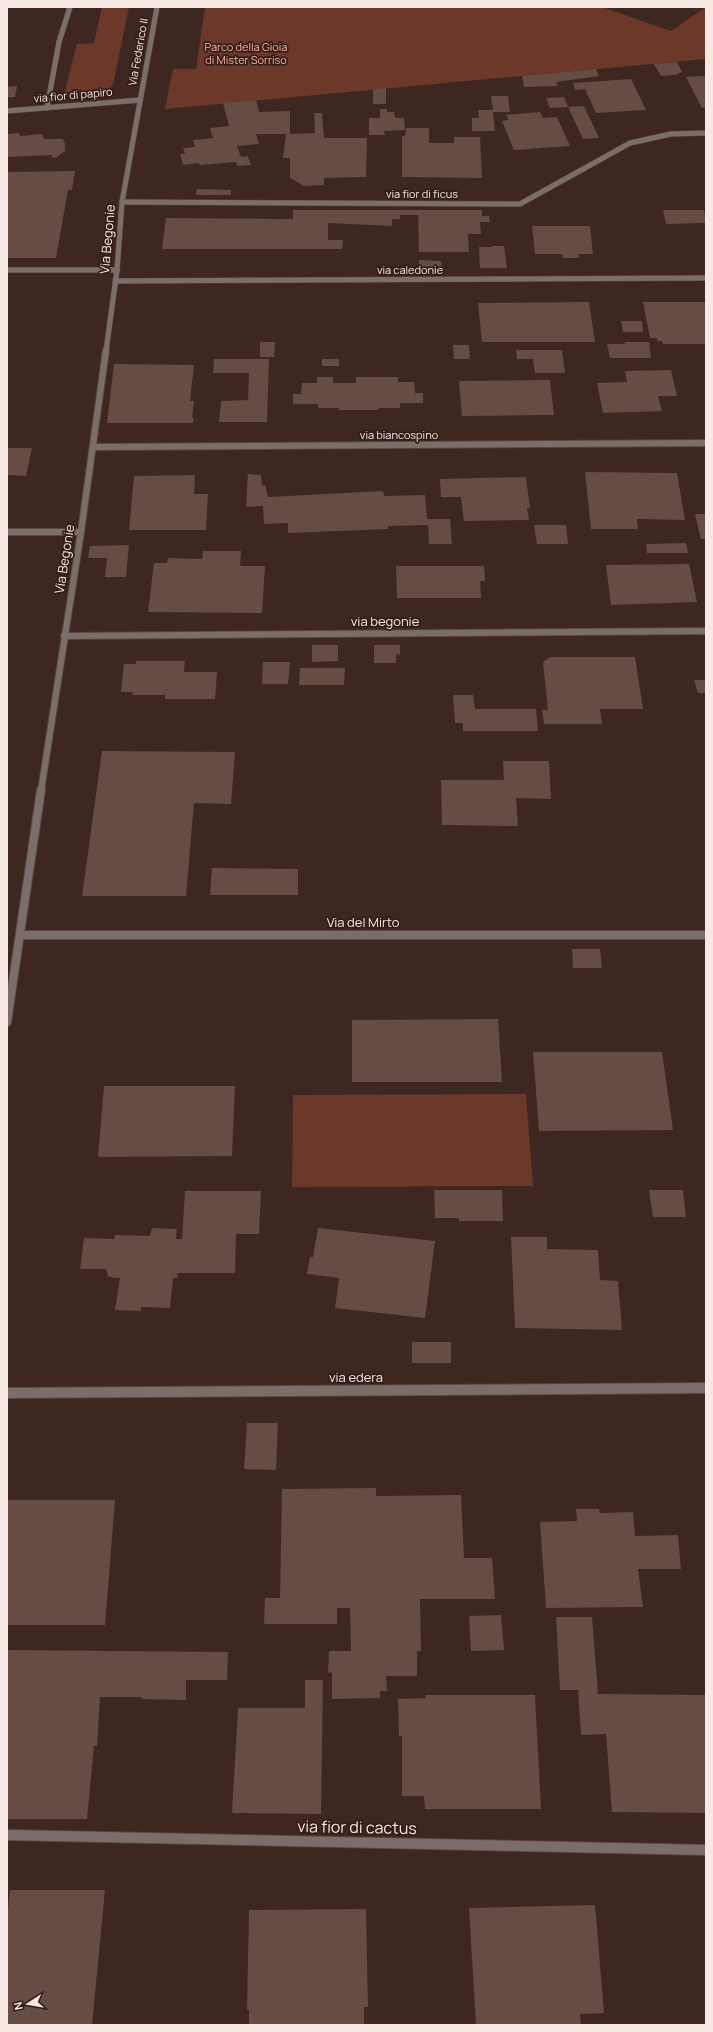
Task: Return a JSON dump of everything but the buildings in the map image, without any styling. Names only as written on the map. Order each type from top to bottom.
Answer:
[{"type":"street","points":[[47,108],[59,42],[70,7]]},
{"type":"street","name":"Via Federico II","points":[[140,100],[157,7]]},
{"type":"street","name":"via fior di papiro","points":[[7,111],[140,100]]},
{"type":"street","name":"Via Begonie","points":[[7,1022],[64,636],[81,532],[117,270],[122,202],[140,100]]},
{"type":"street","name":"via fior di ficus","points":[[122,202],[520,204],[630,143],[671,134],[706,133]]},
{"type":"street","points":[[7,270],[117,270]]},
{"type":"street","name":"via caledonie","points":[[115,281],[706,278]]},
{"type":"street","name":"via biancospino","points":[[93,447],[706,443]]},
{"type":"street","points":[[7,532],[81,532]]},
{"type":"street","name":"via begonie","points":[[64,636],[706,631]]},
{"type":"street","name":"Via del Mirto","points":[[20,935],[706,935]]},
{"type":"street","name":"via edera","points":[[7,1393],[706,1388]]},
{"type":"street","name":"via fior di cactus","points":[[7,1835],[706,1850]]},
{"type":"green space","points":[[102,7],[129,7],[113,85],[97,94],[64,95],[77,44],[94,43]]},
{"type":"green space","name":"Parco della Gioia di Mister Sorriso","points":[[205,7],[602,7],[671,31],[706,7],[706,59],[165,109],[173,69],[196,69]]},
{"type":"green space","points":[[526,1094],[533,1186],[292,1187],[293,1095]]}]
